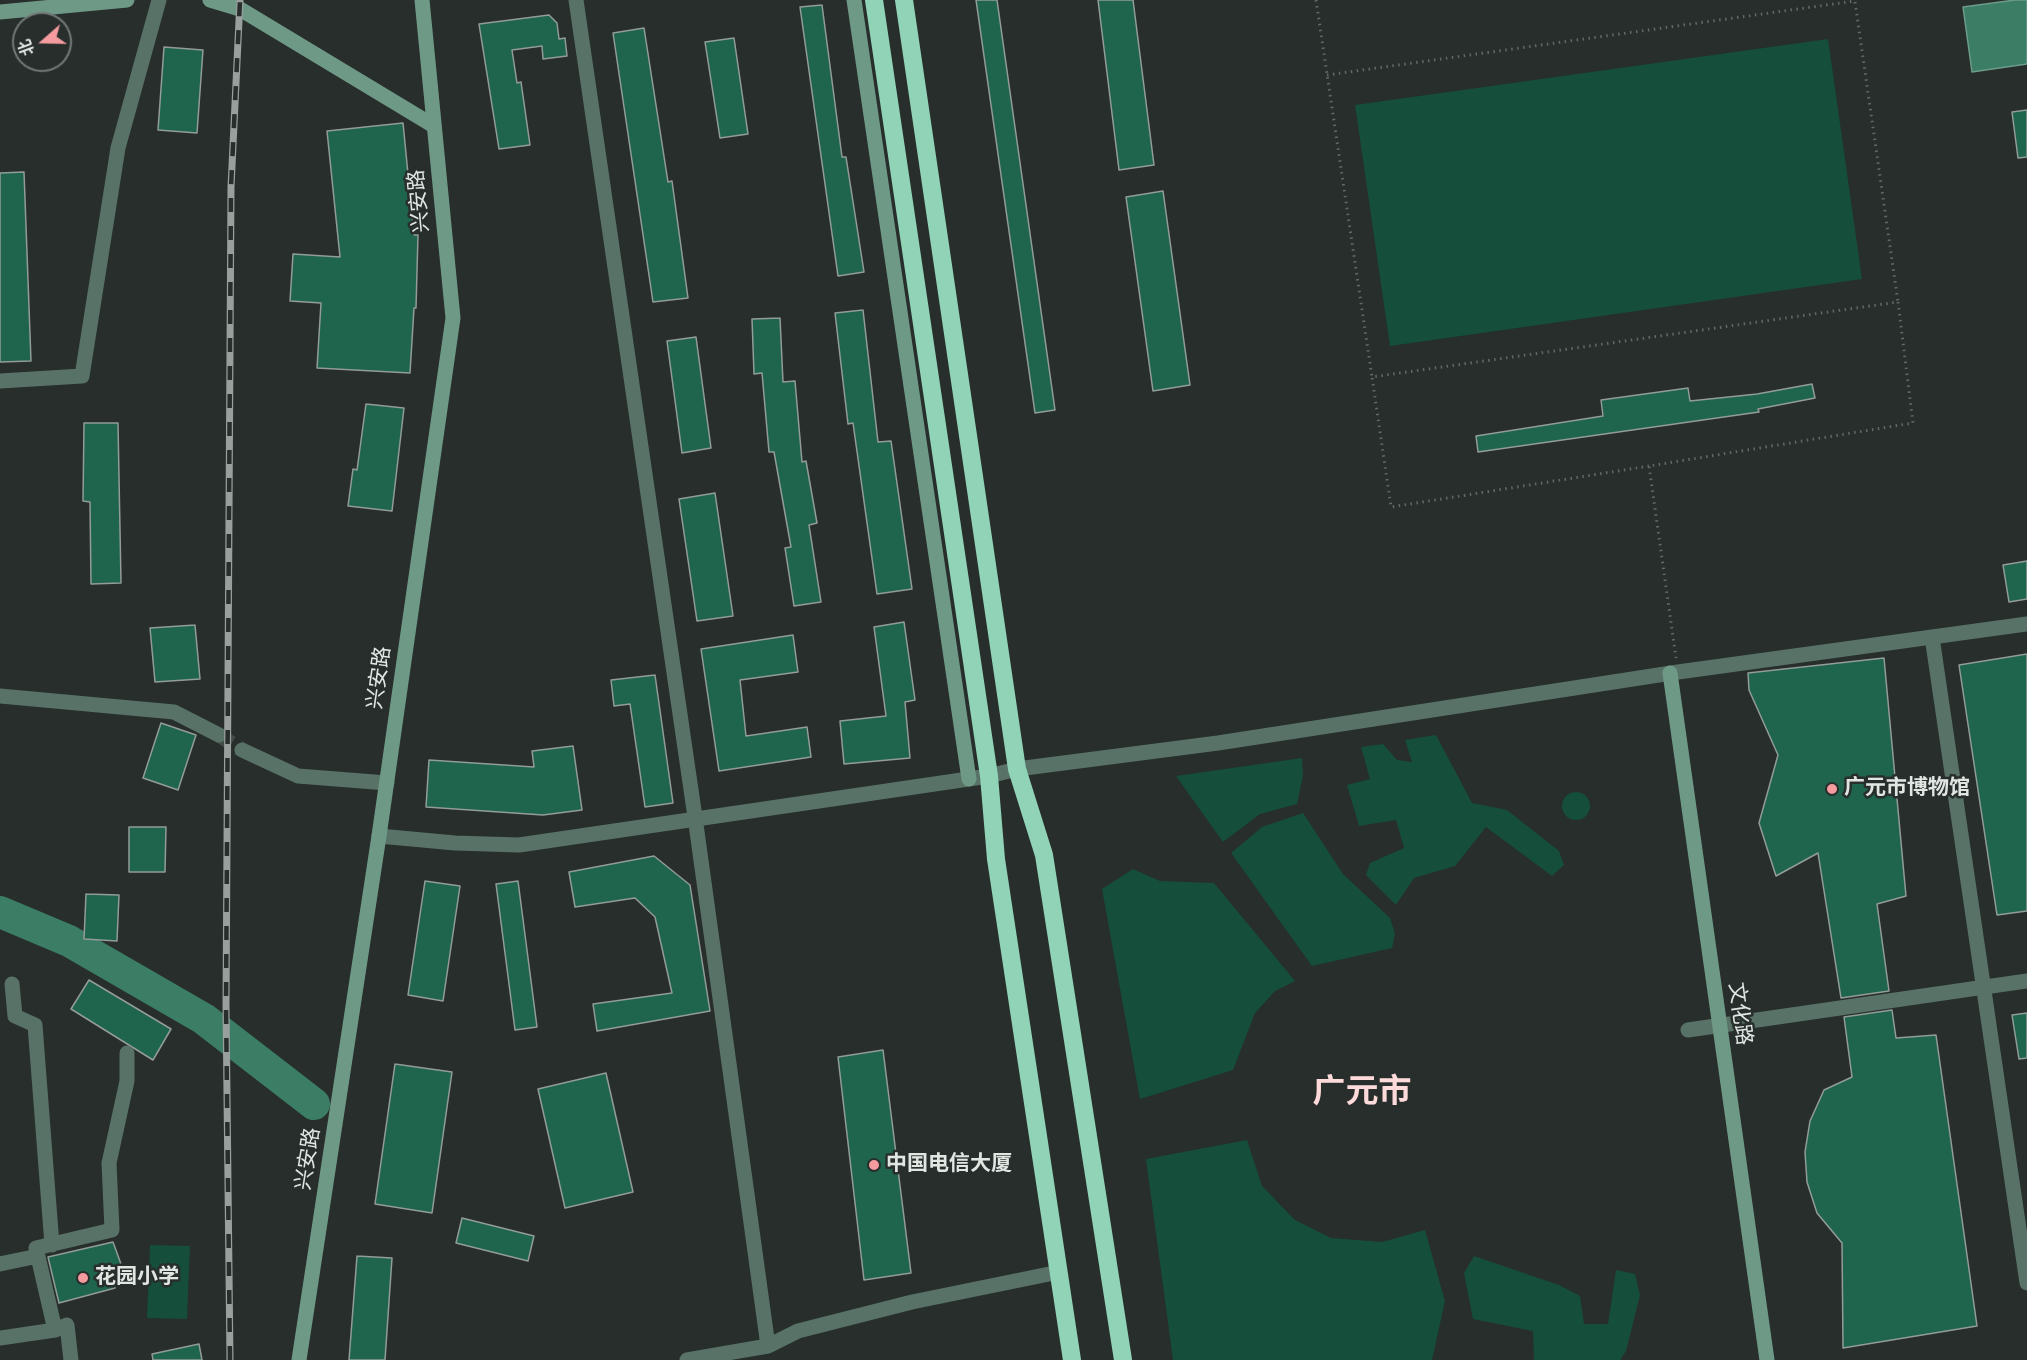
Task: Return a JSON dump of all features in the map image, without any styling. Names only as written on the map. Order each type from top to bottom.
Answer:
[{"type":"highway","points":[[874,0],[989,776],[996,859],[1072,1360]]},
{"type":"highway","points":[[903,0],[1017,769],[1044,855],[1123,1360]]},
{"type":"street","points":[[0,12],[127,0]]},
{"type":"street","points":[[0,381],[82,376],[118,148],[159,0]]},
{"type":"street","points":[[210,0],[240,9],[434,126]]},
{"type":"street","name":"兴安路","points":[[300,1360],[387,783],[453,318],[422,0]]},
{"type":"street","points":[[576,0],[695,817],[768,1346]]},
{"type":"street","points":[[854,0],[969,779]]},
{"type":"street","points":[[379,836],[455,843],[519,844],[989,776],[1017,769],[1218,743],[1674,672],[2027,624]]},
{"type":"street","points":[[1932,637],[2027,1282]]},
{"type":"street","name":"文化路","points":[[1674,672],[1767,1360]]},
{"type":"street","points":[[0,696],[174,712],[219,735]]},
{"type":"street","points":[[242,750],[298,776],[387,783]]},
{"type":"street","points":[[1688,1030],[2027,981]]},
{"type":"street","points":[[12,984],[15,1016],[35,1025],[52,1245]]},
{"type":"street","points":[[55,1330],[36,1248],[112,1230],[109,1163],[127,1082],[127,1053]]},
{"type":"street","points":[[0,1264],[38,1256]]},
{"type":"street","points":[[687,1360],[768,1346],[798,1330],[912,1302],[1059,1272]]},
{"type":"street","points":[[0,1338],[55,1330],[67,1325],[71,1360]]},
{"type":"path","points":[[1316,0],[1327,75],[1372,377],[1391,507],[1913,423],[1855,1],[1327,75]]},
{"type":"path","points":[[1372,377],[1898,302]]},
{"type":"path","points":[[1649,466],[1674,672]]},
{"type":"shaded area","points":[[2027,0],[2027,64],[1972,72],[1963,7]]},
{"type":"shaded area","points":[[1828,39],[1862,279],[1390,346],[1355,105]]},
{"type":"shaded area","points":[[1436,735],[1472,803],[1507,810],[1559,851],[1564,865],[1552,876],[1486,827],[1455,866],[1414,878],[1396,905],[1366,875],[1370,863],[1404,848],[1396,820],[1359,826],[1347,785],[1370,779],[1361,747],[1383,744],[1397,760],[1412,762],[1405,740]]},
{"type":"shaded area","points":[[1302,758],[1303,776],[1297,804],[1260,814],[1223,842],[1176,776]]},
{"type":"shaded area","points":[[1576,792],[1586,796],[1590,806],[1586,816],[1576,820],[1566,816],[1562,806],[1566,796]]},
{"type":"shaded area","points":[[1303,813],[1343,874],[1390,918],[1395,934],[1392,948],[1312,966],[1231,853],[1262,827]]},
{"type":"shaded area","points":[[1133,869],[1160,881],[1214,883],[1295,981],[1275,991],[1255,1013],[1233,1070],[1140,1099],[1102,889]]},
{"type":"shaded area","points":[[1247,1140],[1262,1186],[1295,1220],[1331,1238],[1382,1242],[1425,1230],[1445,1301],[1432,1360],[1173,1360],[1146,1159]]},
{"type":"shaded area","points":[[150,1245],[190,1246],[187,1319],[147,1318]]},
{"type":"shaded area","points":[[1474,1256],[1559,1285],[1580,1296],[1584,1324],[1608,1324],[1616,1270],[1635,1274],[1640,1295],[1626,1351],[1620,1360],[1534,1360],[1533,1331],[1473,1319],[1464,1273]]},
{"type":"building","points":[[976,0],[997,0],[1055,410],[1035,413]]},
{"type":"building","points":[[1098,0],[1133,0],[1154,165],[1119,170]]},
{"type":"building","points":[[822,5],[842,157],[846,157],[864,272],[838,276],[800,7]]},
{"type":"building","points":[[549,15],[557,23],[559,39],[565,38],[567,56],[543,59],[542,46],[512,50],[517,83],[521,82],[530,145],[499,149],[479,24]]},
{"type":"building","points":[[644,28],[668,182],[672,181],[688,298],[653,302],[613,33]]},
{"type":"building","points":[[734,38],[748,134],[720,138],[705,42]]},
{"type":"building","points":[[164,47],[203,50],[197,133],[158,130]]},
{"type":"building","points":[[2027,110],[2027,157],[2018,158],[2012,112]]},
{"type":"building","points":[[403,123],[414,235],[418,235],[416,308],[414,308],[410,373],[317,368],[321,303],[290,301],[293,254],[340,257],[327,131]]},
{"type":"building","points":[[24,172],[31,361],[0,362],[0,173]]},
{"type":"building","points":[[1163,191],[1190,385],[1153,391],[1126,197]]},
{"type":"building","points":[[863,310],[878,442],[891,441],[912,589],[877,594],[853,423],[848,424],[835,313]]},
{"type":"building","points":[[780,318],[783,382],[795,381],[802,462],[806,461],[817,523],[809,525],[821,602],[794,606],[785,548],[791,547],[774,452],[769,452],[762,373],[754,374],[752,319]]},
{"type":"building","points":[[696,337],[711,448],[682,453],[667,341]]},
{"type":"building","points":[[1812,384],[1815,398],[1758,409],[1759,412],[1478,452],[1476,436],[1603,416],[1601,400],[1688,388],[1690,401],[1757,394]]},
{"type":"building","points":[[366,404],[404,408],[392,511],[348,506],[353,469],[357,470]]},
{"type":"building","points":[[84,423],[118,423],[121,583],[91,584],[90,502],[83,501]]},
{"type":"building","points":[[715,493],[733,616],[697,621],[679,499]]},
{"type":"building","points":[[2027,561],[2027,599],[2009,602],[2003,565]]},
{"type":"building","points":[[904,622],[915,700],[905,702],[910,758],[844,764],[840,721],[886,716],[874,627]]},
{"type":"building","points":[[195,625],[200,679],[155,682],[150,628]]},
{"type":"building","points":[[793,635],[798,672],[740,680],[746,736],[807,727],[811,757],[719,771],[701,649]]},
{"type":"building","points":[[2027,654],[2027,911],[1997,915],[1959,665]]},
{"type":"building","name":"广元市博物馆","points":[[1884,658],[1906,896],[1877,904],[1889,991],[1841,998],[1818,853],[1776,876],[1759,823],[1778,755],[1749,690],[1748,673]]},
{"type":"building","points":[[655,675],[673,803],[645,807],[630,704],[614,706],[611,680]]},
{"type":"building","points":[[161,723],[196,735],[178,790],[143,778]]},
{"type":"building","points":[[573,746],[582,810],[543,815],[426,807],[429,760],[534,767],[532,751]]},
{"type":"building","points":[[129,827],[166,827],[165,872],[129,872]]},
{"type":"building","points":[[654,856],[690,885],[710,1011],[597,1031],[593,1004],[672,993],[655,917],[635,898],[575,907],[569,872]]},
{"type":"building","points":[[425,881],[460,886],[443,1001],[408,995]]},
{"type":"building","points":[[518,881],[537,1027],[515,1030],[496,884]]},
{"type":"building","points":[[86,894],[119,895],[117,941],[84,939]]},
{"type":"building","points":[[89,980],[171,1029],[153,1060],[71,1009]]},
{"type":"building","points":[[1892,1010],[1896,1038],[1936,1035],[1977,1326],[1843,1348],[1842,1243],[1817,1213],[1807,1182],[1805,1152],[1810,1121],[1824,1090],[1852,1077],[1844,1017]]},
{"type":"building","points":[[2027,1013],[2027,1058],[2019,1059],[2012,1015]]},
{"type":"building","name":"中国电信大厦","points":[[883,1050],[911,1273],[864,1280],[838,1057]]},
{"type":"building","points":[[395,1064],[452,1072],[432,1213],[375,1204]]},
{"type":"building","points":[[606,1073],[633,1192],[565,1208],[538,1089]]},
{"type":"building","points":[[462,1218],[534,1236],[528,1261],[456,1243]]},
{"type":"building","name":"花园小学","points":[[113,1242],[121,1264],[110,1268],[115,1288],[59,1303],[48,1257]]},
{"type":"building","points":[[357,1256],[392,1258],[385,1360],[349,1360]]},
{"type":"building","points":[[199,1344],[202,1360],[153,1360],[152,1354]]},
{"type":"waterway","points":[[0,912],[69,941],[204,1019],[314,1104]]},
{"type":"tunnel","points":[[219,735],[242,750]]},
{"type":"railway","points":[[230,1360],[226,1006],[231,187],[240,0]]},
{"type":"place","name":"广元市博物馆","points":[[1832,789]]},
{"type":"place","name":"中国电信大厦","points":[[874,1165]]},
{"type":"place","name":"花园小学","points":[[83,1278]]},
{"type":"district","name":"广元市","points":[[1362,1094]]}]
